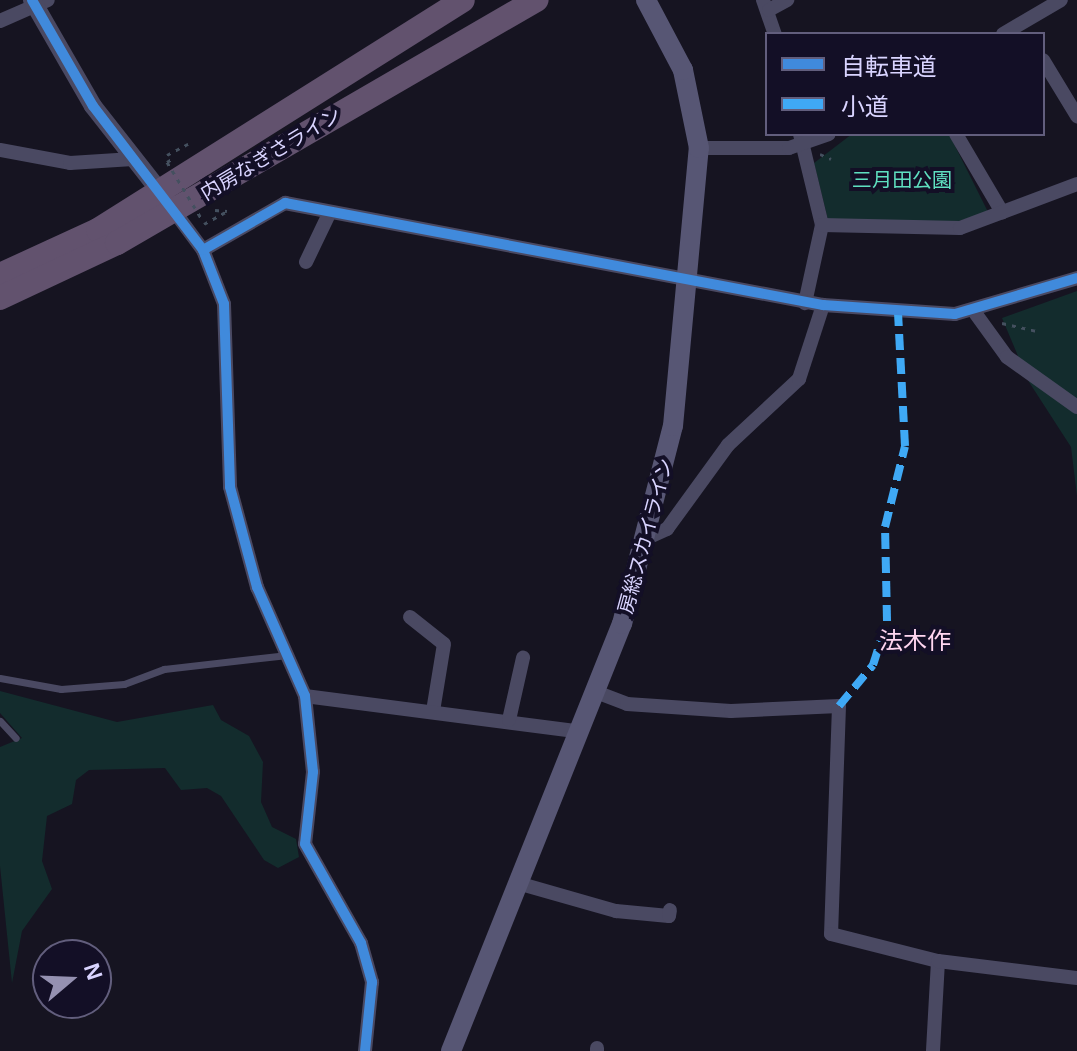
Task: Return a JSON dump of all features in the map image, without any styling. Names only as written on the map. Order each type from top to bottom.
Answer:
[{"type":"highway","name":"内房なぎさライン","points":[[0,275],[168,201],[463,0]]},
{"type":"highway","name":"内房なぎさライン","points":[[0,298],[168,201],[537,0]]},
{"type":"main road","name":"房総スカイライン","points":[[451,1051],[596,692],[649,537],[673,426],[699,148],[683,70],[646,0]]},
{"type":"street","points":[[774,32],[766,5],[787,0]]},
{"type":"street","points":[[1024,29],[1061,0]]},
{"type":"street","points":[[0,21],[38,2],[62,60],[203,250],[224,304],[230,487],[245,552],[305,696],[313,733],[305,844],[364,954],[372,982],[365,1051]]},
{"type":"street","points":[[1045,63],[1077,116]]},
{"type":"street","points":[[957,136],[1002,212]]},
{"type":"street","points":[[699,148],[801,140],[822,225],[805,303]]},
{"type":"street","points":[[0,150],[70,163],[133,159]]},
{"type":"street","points":[[822,225],[938,231],[1002,212],[1077,184]]},
{"type":"street","points":[[203,250],[285,203],[687,284],[823,305],[973,310],[1077,278]]},
{"type":"street","points":[[306,262],[330,212]]},
{"type":"street","points":[[649,537],[667,529],[728,445],[799,379],[823,305]]},
{"type":"street","points":[[973,310],[1007,357],[1077,407]]},
{"type":"street","points":[[410,617],[444,644],[433,711]]},
{"type":"street","points":[[509,720],[523,658]]},
{"type":"street","points":[[596,692],[627,704],[731,711],[839,706],[831,934],[938,961],[1077,978]]},
{"type":"street","points":[[305,696],[509,720],[581,732]]},
{"type":"street","points":[[521,884],[616,911],[669,916],[670,910]]},
{"type":"street","points":[[933,1051],[938,961]]},
{"type":"lane","points":[[0,678],[61,689],[124,684],[164,669],[287,655]]},
{"type":"lane","points":[[0,721],[16,738]]},
{"type":"path","points":[[167,155],[188,144]]},
{"type":"path","points":[[820,154],[831,159]]},
{"type":"path","points":[[167,162],[201,218],[224,205],[227,211],[204,224]]},
{"type":"path","points":[[1001,323],[1037,331]]},
{"type":"green space","name":"三月田公園","points":[[849,136],[950,136],[988,212],[946,225],[828,220],[814,163]]},
{"type":"green space","points":[[1077,291],[1077,496],[1071,447],[1029,382],[1002,318]]},
{"type":"green space","points":[[0,691],[117,722],[213,705],[221,720],[249,736],[263,762],[261,802],[272,827],[296,839],[299,857],[278,868],[264,860],[221,796],[207,788],[181,790],[165,768],[89,770],[76,780],[72,804],[47,816],[42,861],[52,889],[22,931],[12,983],[0,866],[0,747],[22,738],[0,713]]},
{"type":"marked path","points":[[839,706],[873,665],[887,621],[885,527],[905,446],[898,311]]},
{"type":"cycle path","points":[[32,0],[93,106],[203,250],[224,304],[230,487],[257,587],[305,696],[313,772],[305,844],[361,943],[372,982],[365,1051]]},
{"type":"cycle path","points":[[203,250],[285,203],[823,305],[955,314],[1077,278]]},
{"type":"district","name":"法木作","points":[[915,641]]}]
